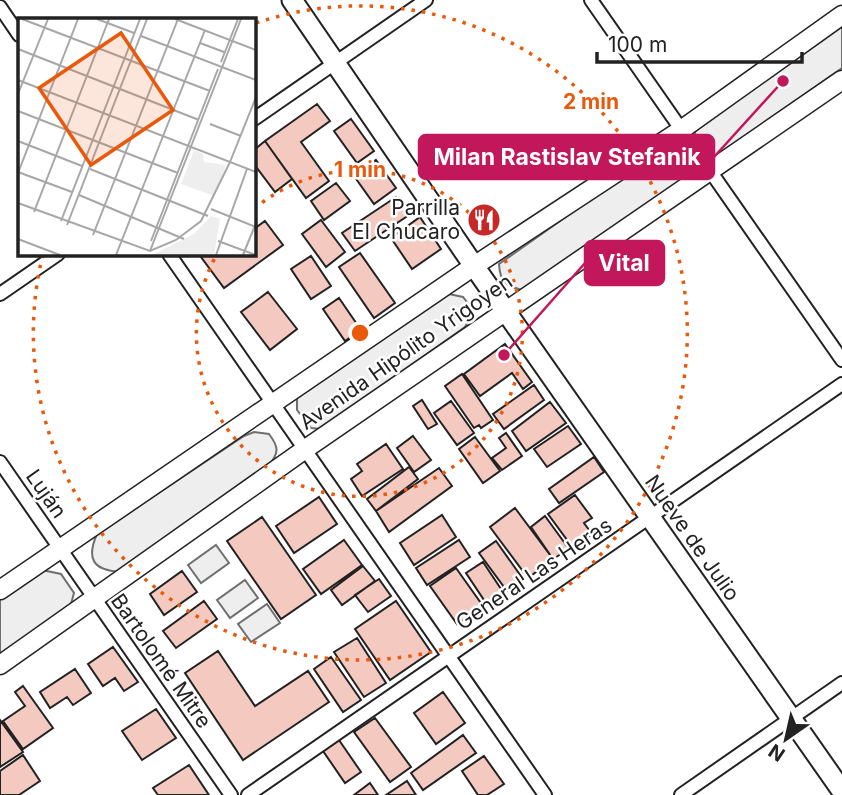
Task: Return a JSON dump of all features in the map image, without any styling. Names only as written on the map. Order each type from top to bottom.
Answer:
[{"type":"main road","name":"Nueve de Julio","points":[[292,0],[474,266],[842,791]]},
{"type":"main road","name":"Avenida Hipólito Yrigoyen","points":[[0,590],[474,266],[681,130],[842,15]]},
{"type":"main road","name":"Avenida Hipólito Yrigoyen","points":[[0,665],[304,450],[842,80]]},
{"type":"street","points":[[256,118],[426,0]]},
{"type":"street","points":[[591,0],[842,360]]},
{"type":"street","points":[[0,7],[18,34]]},
{"type":"street","points":[[0,293],[55,256]]},
{"type":"street","points":[[170,256],[545,795]]},
{"type":"street","name":"General Las Heras","points":[[248,795],[842,384]]},
{"type":"street","name":"Luján","points":[[0,462],[60,548]]},
{"type":"street","name":"Bartolomé Mitre","points":[[60,548],[231,795]]},
{"type":"street","points":[[681,795],[842,683]]},
{"type":"shaded area","points":[[842,23],[842,68],[716,156],[704,149],[698,141],[694,127]]},
{"type":"shaded area","points":[[658,152],[668,153],[684,175],[680,183],[525,291],[509,286],[503,280],[499,264]]},
{"type":"shaded area","points":[[449,294],[463,297],[474,311],[465,327],[321,429],[311,428],[297,410],[297,398]]},
{"type":"shaded area","points":[[254,432],[269,434],[274,442],[276,453],[269,465],[120,572],[103,569],[94,562],[92,550],[97,534]]},
{"type":"shaded area","points":[[216,545],[229,563],[201,583],[188,565]]},
{"type":"shaded area","points":[[42,570],[61,574],[74,593],[71,604],[0,655],[0,600]]},
{"type":"shaded area","points":[[245,580],[258,598],[230,618],[217,600]]},
{"type":"shaded area","points":[[267,604],[280,623],[251,642],[238,624]]},
{"type":"building","points":[[317,104],[330,121],[301,142],[329,181],[306,198],[265,141]]},
{"type":"building","points":[[351,119],[374,151],[357,163],[334,131]]},
{"type":"building","points":[[265,141],[292,179],[275,192],[256,167],[256,148]]},
{"type":"building","points":[[376,160],[396,188],[374,204],[354,176]]},
{"type":"building","points":[[336,183],[350,201],[324,220],[311,201]]},
{"type":"building","points":[[396,197],[409,215],[355,251],[342,233]]},
{"type":"building","points":[[420,217],[441,249],[412,269],[391,238]]},
{"type":"building","points":[[321,220],[345,252],[326,267],[302,234]]},
{"type":"building","points":[[265,221],[283,245],[224,288],[201,257],[256,256],[256,228]]},
{"type":"building","points":[[360,253],[395,303],[374,318],[339,267]]},
{"type":"building","points":[[311,256],[331,286],[311,299],[291,269]]},
{"type":"building","points":[[268,292],[297,329],[270,350],[241,312]]},
{"type":"building","points":[[339,298],[361,330],[345,341],[323,309]]},
{"type":"building","points":[[505,344],[532,382],[523,389],[512,373],[480,396],[464,374]]},
{"type":"building","points":[[462,374],[493,420],[481,428],[479,425],[474,428],[445,386]]},
{"type":"building","points":[[534,385],[544,400],[504,429],[493,414]]},
{"type":"building","points":[[422,400],[437,424],[428,429],[413,406]]},
{"type":"building","points":[[451,401],[474,433],[457,445],[434,413]]},
{"type":"building","points":[[550,402],[566,423],[526,451],[512,431]]},
{"type":"building","points":[[568,426],[581,444],[547,467],[534,449]]},
{"type":"building","points":[[506,433],[522,456],[502,470],[492,458],[506,448],[499,438]]},
{"type":"building","points":[[413,436],[431,460],[414,472],[397,448]]},
{"type":"building","points":[[475,437],[500,471],[483,483],[459,449]]},
{"type":"building","points":[[386,444],[403,469],[362,496],[351,479],[362,471],[357,464]]},
{"type":"building","points":[[594,457],[604,472],[559,503],[549,489]]},
{"type":"building","points":[[409,467],[418,479],[376,511],[367,499]]},
{"type":"building","points":[[439,468],[452,486],[389,532],[376,511]]},
{"type":"building","points":[[575,495],[592,518],[584,523],[592,534],[573,548],[548,514]]},
{"type":"building","points":[[319,497],[337,524],[294,553],[276,526]]},
{"type":"building","points":[[515,508],[553,559],[528,578],[490,527]]},
{"type":"building","points":[[442,515],[456,537],[414,565],[400,543]]},
{"type":"building","points":[[545,516],[569,549],[553,559],[531,527]]},
{"type":"building","points":[[262,517],[316,595],[281,619],[227,541]]},
{"type":"building","points":[[344,540],[362,565],[321,594],[303,569]]},
{"type":"building","points":[[459,540],[470,557],[427,585],[416,568]]},
{"type":"building","points":[[496,541],[523,579],[507,591],[479,553]]},
{"type":"building","points":[[483,562],[503,592],[486,603],[466,573]]},
{"type":"building","points":[[363,566],[375,581],[342,605],[331,590]]},
{"type":"building","points":[[456,568],[483,606],[457,624],[430,586]]},
{"type":"building","points":[[182,571],[197,592],[164,615],[150,594]]},
{"type":"building","points":[[379,579],[391,596],[368,612],[355,595]]},
{"type":"building","points":[[204,601],[217,619],[176,648],[163,631]]},
{"type":"building","points":[[396,601],[431,652],[390,680],[355,629]]},
{"type":"building","points":[[357,638],[386,683],[364,697],[334,652]]},
{"type":"building","points":[[113,647],[138,682],[124,691],[115,678],[103,686],[88,664]]},
{"type":"building","points":[[218,651],[255,706],[308,671],[329,702],[243,760],[185,673]]},
{"type":"building","points":[[331,657],[361,700],[343,712],[314,669]]},
{"type":"building","points":[[75,669],[91,693],[73,705],[67,697],[50,708],[40,692]]},
{"type":"building","points":[[23,686],[53,728],[23,749],[3,721],[25,706],[15,692]]},
{"type":"building","points":[[443,692],[465,723],[436,744],[414,713]]},
{"type":"building","points":[[156,709],[176,738],[142,760],[122,731]]},
{"type":"building","points":[[375,718],[411,767],[390,782],[354,732]]},
{"type":"building","points":[[0,720],[23,752],[0,767]]},
{"type":"building","points":[[463,735],[476,753],[423,790],[411,773]]},
{"type":"building","points":[[339,740],[361,772],[345,783],[323,751]]},
{"type":"building","points":[[23,755],[40,781],[19,795],[0,795],[0,771]]},
{"type":"building","points":[[484,756],[504,784],[487,795],[478,795],[462,771]]},
{"type":"building","points":[[189,765],[209,795],[158,795],[153,788]]},
{"type":"building","points":[[407,781],[416,795],[386,795]]},
{"type":"building","points":[[370,783],[378,795],[354,795]]},
{"type":"place","name":"Milan Rastislav Stefanik","points":[[783,81]]},
{"type":"place","name":"Parrilla El Chucaro","points":[[484,220]]},
{"type":"place","name":"Vital","points":[[504,355]]}]
